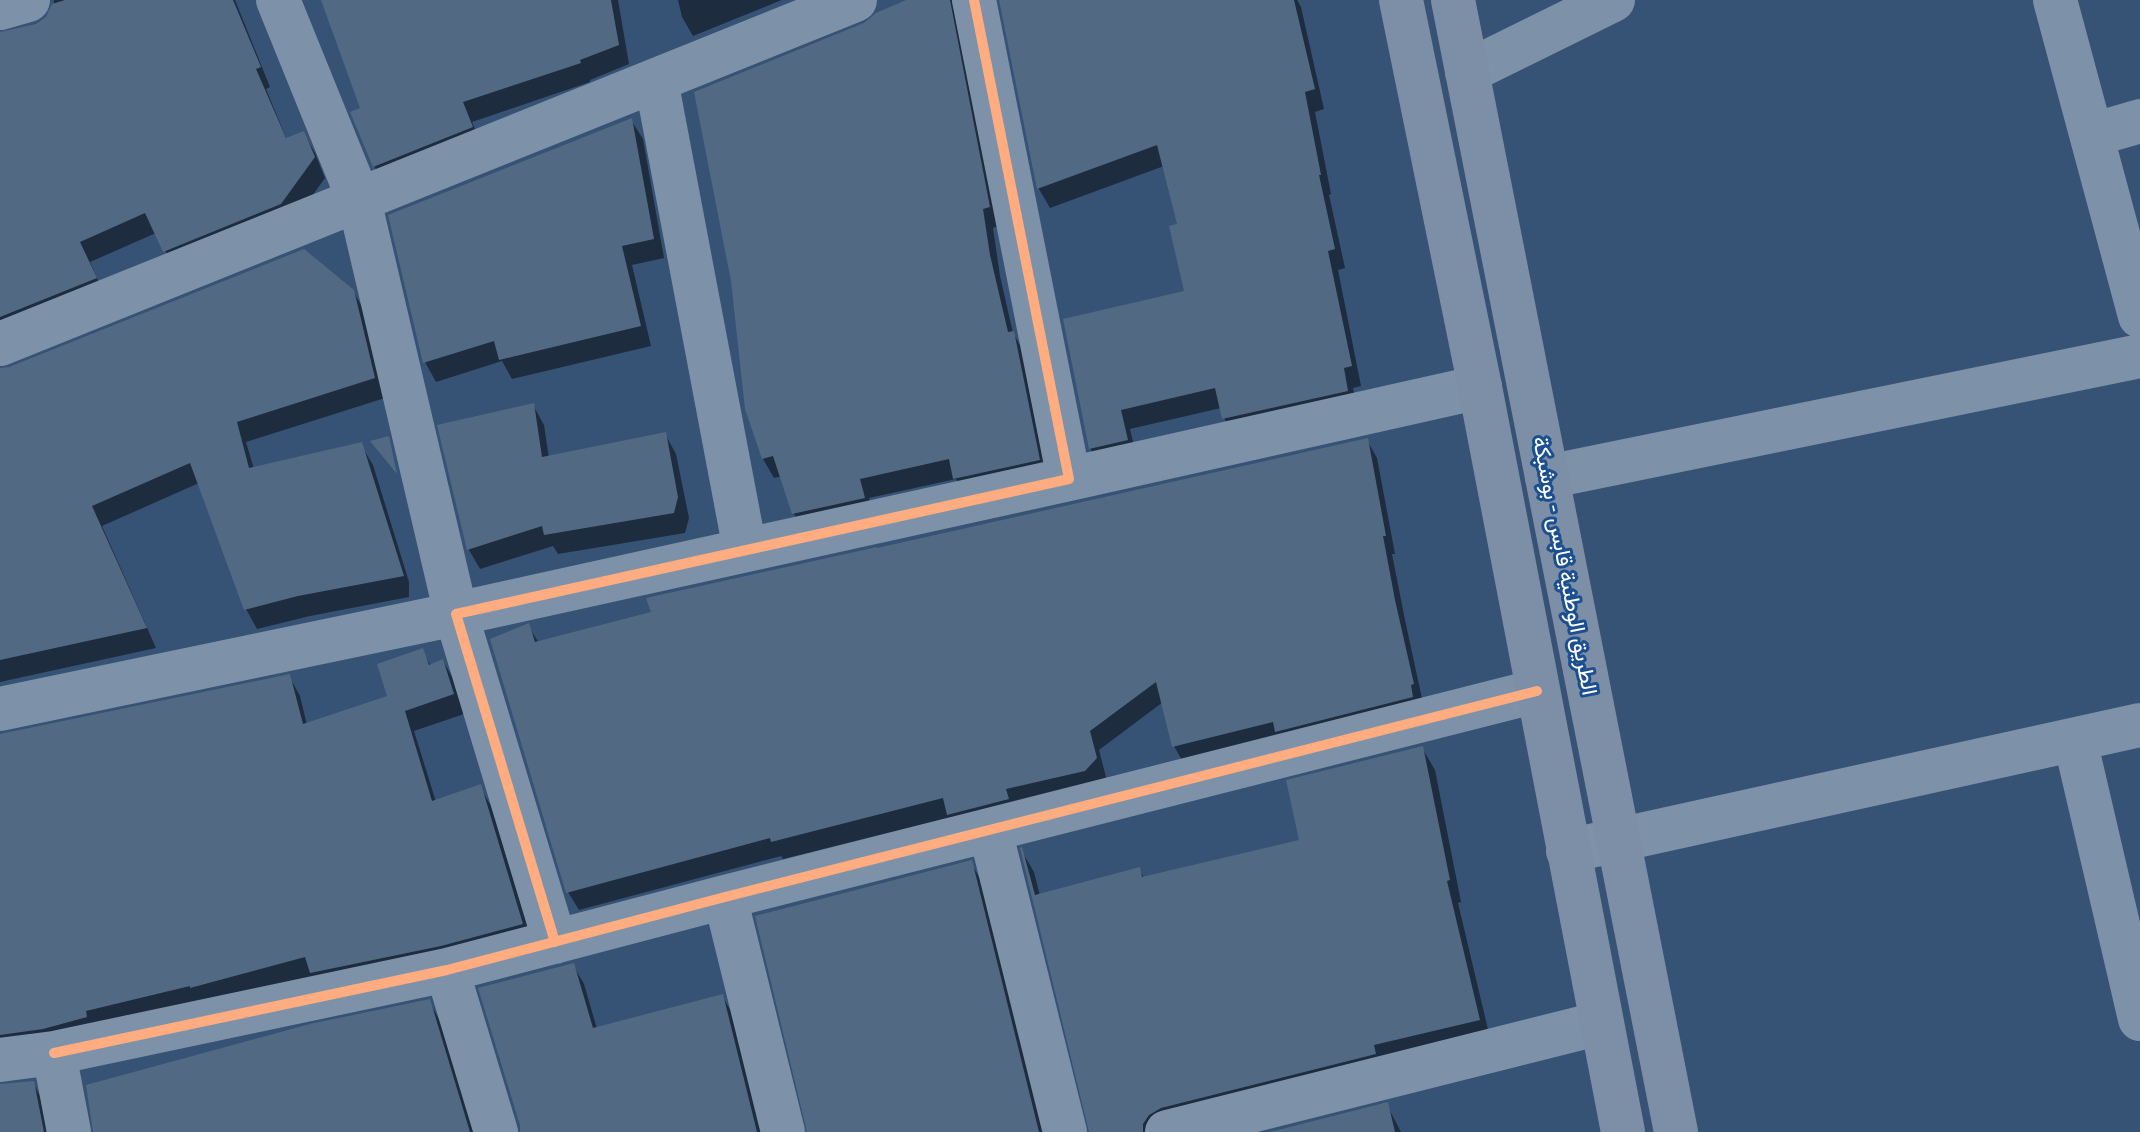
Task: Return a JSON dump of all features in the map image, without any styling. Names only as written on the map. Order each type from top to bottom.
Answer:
[{"type":"main road","points":[[1401,0],[1480,387],[1623,1132]]},
{"type":"main road","name":"الطريق الوطنية قابس - بوشبكة","points":[[1453,0],[1676,1132]]},
{"type":"street","points":[[0,8],[28,0]]},
{"type":"street","points":[[278,0],[359,200],[456,614],[555,942]]},
{"type":"street","points":[[0,344],[855,0]]},
{"type":"street","points":[[974,0],[1069,479]]},
{"type":"street","points":[[1467,72],[1613,0]]},
{"type":"street","points":[[2055,0],[2140,316]]},
{"type":"street","points":[[656,80],[745,550]]},
{"type":"street","points":[[2092,135],[2140,121]]},
{"type":"street","points":[[1547,477],[2140,356]]},
{"type":"street","points":[[0,709],[456,614],[1480,387]]},
{"type":"street","points":[[0,1060],[54,1053],[447,970],[1537,691]]},
{"type":"street","points":[[1568,851],[2140,725]]},
{"type":"street","points":[[2075,740],[2140,1019]]},
{"type":"street","points":[[990,830],[1065,1132]]},
{"type":"street","points":[[725,897],[783,1132]]},
{"type":"street","points":[[447,970],[496,1132]]},
{"type":"street","points":[[1167,1132],[1601,1023]]},
{"type":"street","points":[[54,1053],[69,1132]]},
{"type":"building","points":[[65,0],[233,0],[261,67],[256,69],[286,138],[304,131],[315,157],[281,204],[163,252],[145,213],[80,242],[97,278],[0,317],[0,32],[36,24],[46,17],[52,4]]},
{"type":"building","points":[[321,0],[611,0],[619,45],[580,60],[581,63],[463,102],[473,127],[373,167],[350,112],[360,108]]},
{"type":"building","points":[[906,0],[950,0],[990,207],[983,209],[990,255],[1008,332],[1014,331],[1040,460],[953,479],[949,459],[860,479],[865,498],[792,514],[773,456],[762,459],[745,409],[731,281],[694,92],[864,23],[876,13]]},
{"type":"building","points":[[999,0],[1294,0],[1315,89],[1305,92],[1335,249],[1328,251],[1352,366],[1344,368],[1348,391],[1222,419],[1215,388],[1121,410],[1128,440],[1089,449],[1063,319],[1184,291],[1169,226],[1177,224],[1157,145],[1037,189]]},
{"type":"building","points":[[632,118],[654,239],[622,246],[641,326],[499,360],[494,341],[423,363],[388,215]]},
{"type":"building","points":[[304,249],[354,290],[375,378],[237,422],[249,468],[362,442],[404,576],[298,596],[244,610],[190,463],[92,506],[147,628],[0,660],[0,368]]},
{"type":"building","points":[[534,403],[542,457],[666,432],[678,497],[674,513],[544,535],[542,526],[467,550],[437,425]]},
{"type":"building","points":[[389,436],[397,474],[370,441]]},
{"type":"building","points":[[1368,438],[1386,536],[1383,536],[1414,684],[1411,685],[1413,697],[1275,732],[1273,722],[1172,747],[1156,682],[1090,731],[1097,758],[1085,771],[1006,789],[1009,799],[947,815],[943,798],[771,842],[770,838],[566,893],[490,639],[529,623],[535,642],[651,612],[646,598]]},
{"type":"building","points":[[423,648],[429,665],[443,659],[454,694],[405,711],[432,801],[481,784],[523,924],[441,946],[310,973],[305,957],[190,988],[86,1011],[87,1017],[43,1029],[0,1035],[0,734],[290,674],[303,724],[387,696],[377,664]]},
{"type":"building","points":[[1423,746],[1450,880],[1447,881],[1480,1020],[1374,1045],[1376,1054],[1161,1108],[1149,1115],[1143,1124],[1143,1132],[1089,1132],[1020,848],[1035,895],[1140,867],[1142,877],[1299,840],[1286,780]]},
{"type":"building","points":[[972,860],[1039,1132],[807,1132],[755,916]]},
{"type":"building","points":[[574,963],[593,1028],[723,994],[757,1132],[520,1132],[478,988]]},
{"type":"building","points":[[430,999],[470,1132],[93,1132],[86,1085],[310,1024]]},
{"type":"building","points":[[34,1081],[44,1132],[0,1132],[0,1084]]},
{"type":"building","points":[[1388,1102],[1395,1132],[1270,1132]]},
{"type":"cycle path","points":[[555,942],[456,614],[1069,479],[974,0]]},
{"type":"cycle path","points":[[54,1053],[447,970],[1537,691]]}]
